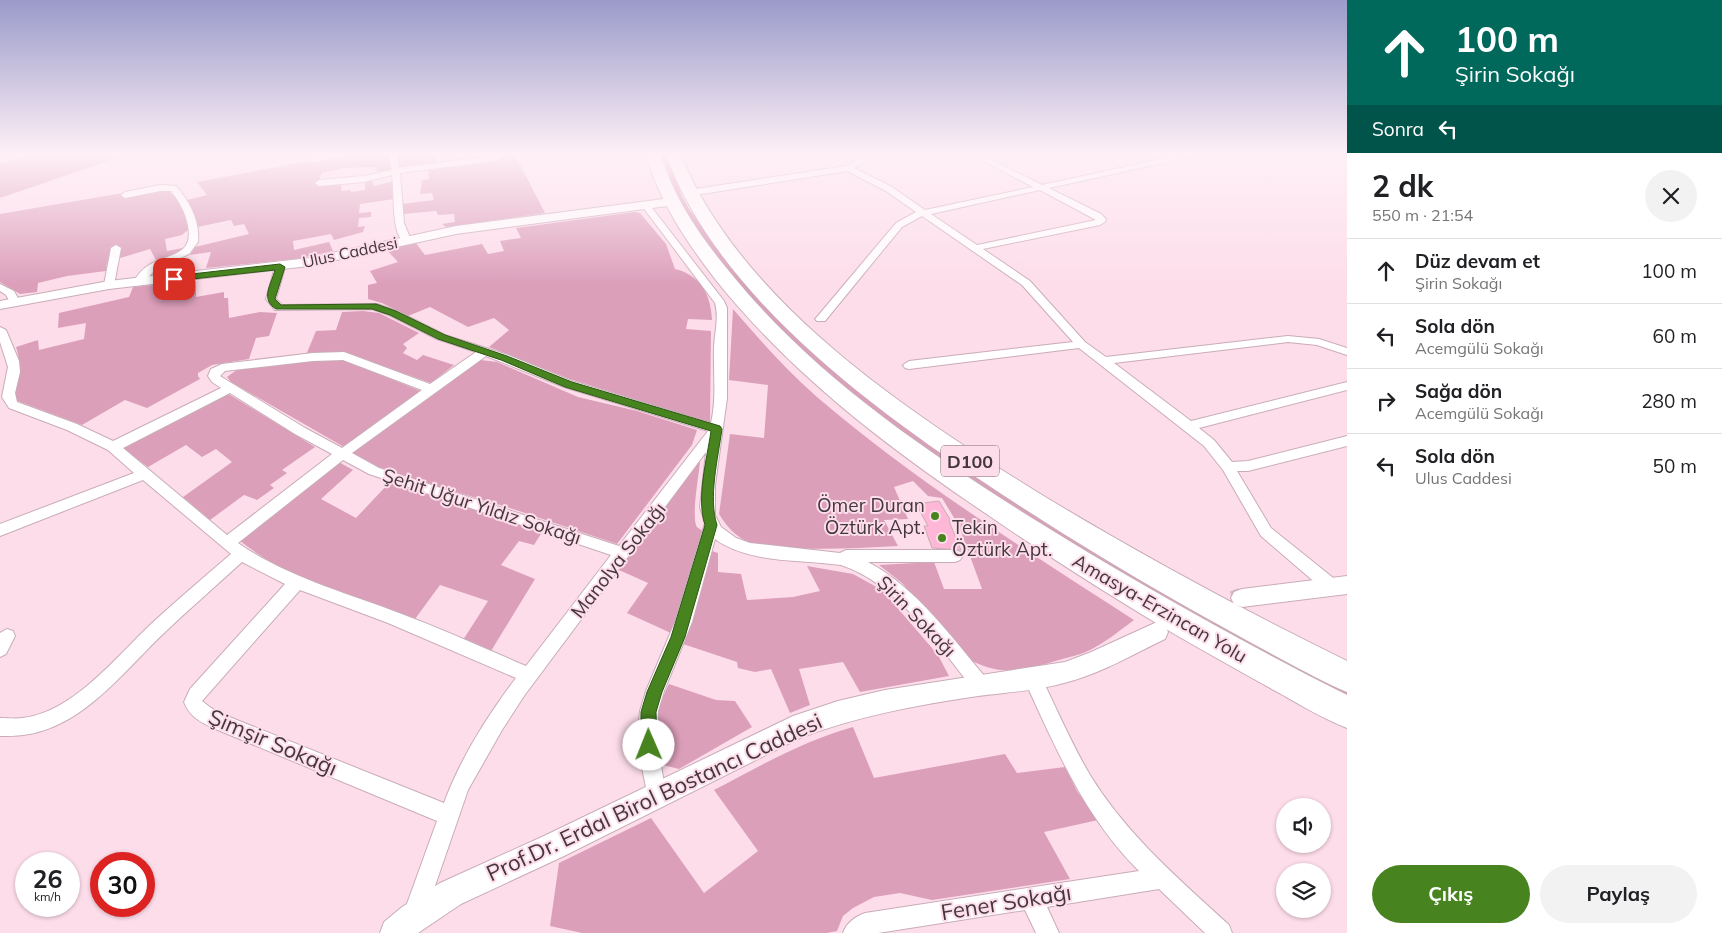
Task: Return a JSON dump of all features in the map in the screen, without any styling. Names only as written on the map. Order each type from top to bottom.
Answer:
[{"type":"highway","name":"Amasya-Erzincan Yolu","points":[[680,198],[704,218],[761,291],[786,316],[857,380],[895,409],[984,470],[1123,557],[1347,677]]},
{"type":"highway","name":"Amasya-Erzincan Yolu","points":[[680,198],[682,221],[715,267],[753,312],[824,381],[885,431],[959,484],[1074,559],[1245,658],[1347,712]]},
{"type":"street","points":[[138,282],[154,266],[184,254],[193,246],[195,236],[190,217],[180,198]]},
{"type":"street","points":[[398,198],[399,224],[406,240]]},
{"type":"street","name":"Ulus Caddesi","points":[[0,305],[109,285],[280,267],[476,227],[646,206],[680,198]]},
{"type":"street","points":[[902,198],[1026,283],[1081,344],[1209,443],[1228,467],[1266,532],[1339,585]]},
{"type":"street","points":[[821,319],[899,225],[919,214],[999,198]]},
{"type":"street","points":[[976,248],[1100,222],[1102,219],[1062,198]]},
{"type":"street","name":"Manolya Sokağı","points":[[414,915],[448,815],[468,769],[495,724],[716,429],[720,403],[722,308],[718,298],[646,206]]},
{"type":"street","points":[[109,285],[116,248]]},
{"type":"street","points":[[280,267],[271,299],[272,303],[279,308],[373,306],[393,313],[441,337],[485,351],[568,384],[716,429],[707,500],[711,525],[690,603],[678,637],[654,692],[649,712],[650,759],[656,795]]},
{"type":"street","points":[[0,287],[10,293],[15,302]]},
{"type":"street","points":[[0,330],[6,360],[14,373],[8,394],[9,401],[13,405],[72,427],[113,447],[241,554],[297,582],[394,618],[530,675]]},
{"type":"street","points":[[1101,361],[1288,339],[1311,341],[1347,352]]},
{"type":"street","points":[[909,365],[1081,344]]},
{"type":"street","points":[[227,543],[342,454],[485,351]]},
{"type":"street","name":"Şehit Uğur Yıldız Sokağı","points":[[431,389],[344,356],[233,366],[222,368],[215,372],[214,376],[230,388],[342,454],[374,470],[404,482],[513,515],[623,553]]},
{"type":"street","points":[[1189,426],[1347,386]]},
{"type":"street","points":[[113,447],[230,388]]},
{"type":"street","points":[[1228,467],[1248,466],[1347,441]]},
{"type":"street","points":[[0,530],[145,474]]},
{"type":"street","name":"Şirin Sokağı","points":[[711,525],[720,535],[748,549],[762,552],[833,556],[856,562],[874,572],[891,584],[915,609],[980,685]]},
{"type":"street","points":[[0,727],[20,727],[37,723],[53,717],[77,703],[105,680],[241,554]]},
{"type":"street","points":[[833,556],[955,556]]},
{"type":"street","name":"Şimşir Sokağı","points":[[297,582],[196,695],[193,702],[195,707],[202,714],[220,722],[448,815]]},
{"type":"street","points":[[1242,598],[1339,585]]},
{"type":"street","name":"Prof.Dr. Erdal Birol Bostancı Caddesi","points":[[395,933],[414,915],[474,880],[551,847],[759,745],[821,718],[901,698],[980,685],[1033,679],[1083,666],[1157,632]]},
{"type":"street","points":[[1033,679],[1083,782],[1134,851],[1221,933]]},
{"type":"street","name":"Fener Sokağı","points":[[854,933],[864,924],[1161,878]]},
{"type":"street","points":[[1031,898],[1048,933]]},
{"type":"shaded area","points":[[96,198],[175,198],[180,203],[189,229],[182,235],[165,239],[167,251],[188,247],[157,262],[150,249],[107,262],[106,271],[67,276],[38,283],[37,292],[20,294],[0,282],[0,214]]},
{"type":"shaded area","points":[[197,198],[394,198],[360,204],[359,213],[371,212],[371,217],[359,218],[358,227],[365,226],[363,232],[334,240],[331,234],[293,241],[294,250],[329,242],[333,251],[296,259],[206,268],[211,252],[190,255],[195,247],[249,234],[244,224],[234,226],[231,220],[197,227],[187,200]]},
{"type":"shaded area","points":[[433,198],[537,198],[545,213],[446,227],[442,224],[455,222],[454,214],[438,215],[436,211],[403,214],[402,204],[434,200]]},
{"type":"shaded area","points":[[677,198],[683,198],[689,209],[732,267],[840,376],[911,431],[1347,691],[1347,700],[1110,569],[968,478],[883,418],[801,349],[755,303],[706,244],[681,207]]},
{"type":"shaded area","points":[[635,212],[640,213],[666,244],[675,269],[684,272],[697,281],[709,302],[712,320],[688,319],[686,329],[711,331],[710,423],[570,379],[489,347],[509,330],[494,318],[468,327],[430,307],[408,316],[382,303],[368,299],[368,285],[377,283],[370,271],[398,262],[385,248],[415,242],[425,255],[482,244],[488,254],[504,251],[500,241],[521,238],[516,228]]},
{"type":"shaded area","points":[[196,281],[196,297],[224,292],[224,298],[228,298],[229,318],[260,312],[277,313],[269,336],[256,338],[249,359],[212,365],[198,373],[200,379],[147,408],[125,400],[82,425],[15,400],[15,386],[19,369],[16,347],[38,340],[39,350],[84,339],[86,323],[58,328],[59,313],[129,297],[133,287]]},
{"type":"shaded area","points":[[733,309],[795,376],[854,428],[972,514],[1134,620],[1106,641],[1088,651],[1036,667],[1015,670],[994,669],[972,661],[902,583],[879,565],[934,562],[944,589],[982,589],[959,526],[942,498],[928,496],[913,481],[894,487],[908,519],[884,520],[898,546],[803,549],[759,545],[745,541],[736,535],[719,514],[730,434],[764,438],[768,385],[729,380]]},
{"type":"shaded area","points":[[363,311],[379,313],[419,333],[403,344],[407,348],[403,353],[417,360],[423,355],[454,365],[431,383],[354,356],[306,355],[316,331],[336,330],[342,312]]},
{"type":"shaded area","points":[[342,359],[423,392],[344,447],[231,382],[227,377],[238,369],[315,360]]},
{"type":"shaded area","points":[[481,360],[497,362],[578,397],[637,411],[697,430],[692,445],[617,544],[513,509],[386,471],[349,452]]},
{"type":"shaded area","points":[[227,393],[315,447],[282,470],[287,473],[270,485],[274,488],[257,500],[244,495],[210,520],[183,497],[232,462],[216,449],[202,457],[186,445],[148,467],[122,448]]},
{"type":"shaded area","points":[[337,461],[353,470],[321,499],[356,518],[389,483],[544,529],[534,545],[519,541],[501,565],[535,579],[491,651],[463,640],[488,601],[440,585],[415,619],[323,587],[300,577],[258,554],[239,540]]},
{"type":"shaded area","points":[[697,462],[700,462],[695,522],[697,527],[704,532],[673,634],[627,613],[648,583],[619,570]]},
{"type":"shaded area","points":[[709,550],[718,553],[718,572],[741,574],[747,600],[793,597],[820,591],[807,566],[853,574],[882,590],[938,655],[949,676],[860,692],[843,662],[799,669],[810,705],[790,713],[771,669],[755,672],[738,668],[737,662],[683,644]]},
{"type":"shaded area","points":[[669,684],[716,700],[735,701],[752,727],[679,769],[659,764],[656,723],[660,704]]},
{"type":"shaded area","points":[[853,727],[874,778],[1005,754],[1017,773],[1065,767],[1077,791],[1098,820],[1044,832],[1070,879],[932,900],[900,893],[874,897],[853,908],[843,916],[837,931],[827,933],[582,933],[550,926],[559,863],[651,818],[704,893],[758,851],[714,790],[799,747]]},
{"type":"building","points":[[939,501],[951,521],[949,521],[961,550],[932,548],[924,526],[928,526],[916,504]]},
{"type":"tunnel","points":[[1174,625],[1242,598]]},
{"type":"place","name":"Ömer Duran Öztürk Apt.","points":[[935,516]]},
{"type":"place","name":"Tekin Öztürk Apt.","points":[[942,538]]},
{"type":"route","points":[[174,279],[280,267],[271,299],[272,303],[279,308],[373,306],[393,313],[441,337],[504,358],[581,389],[716,429],[707,500],[711,525],[690,603],[678,637],[654,692],[649,712],[649,745]]}]
